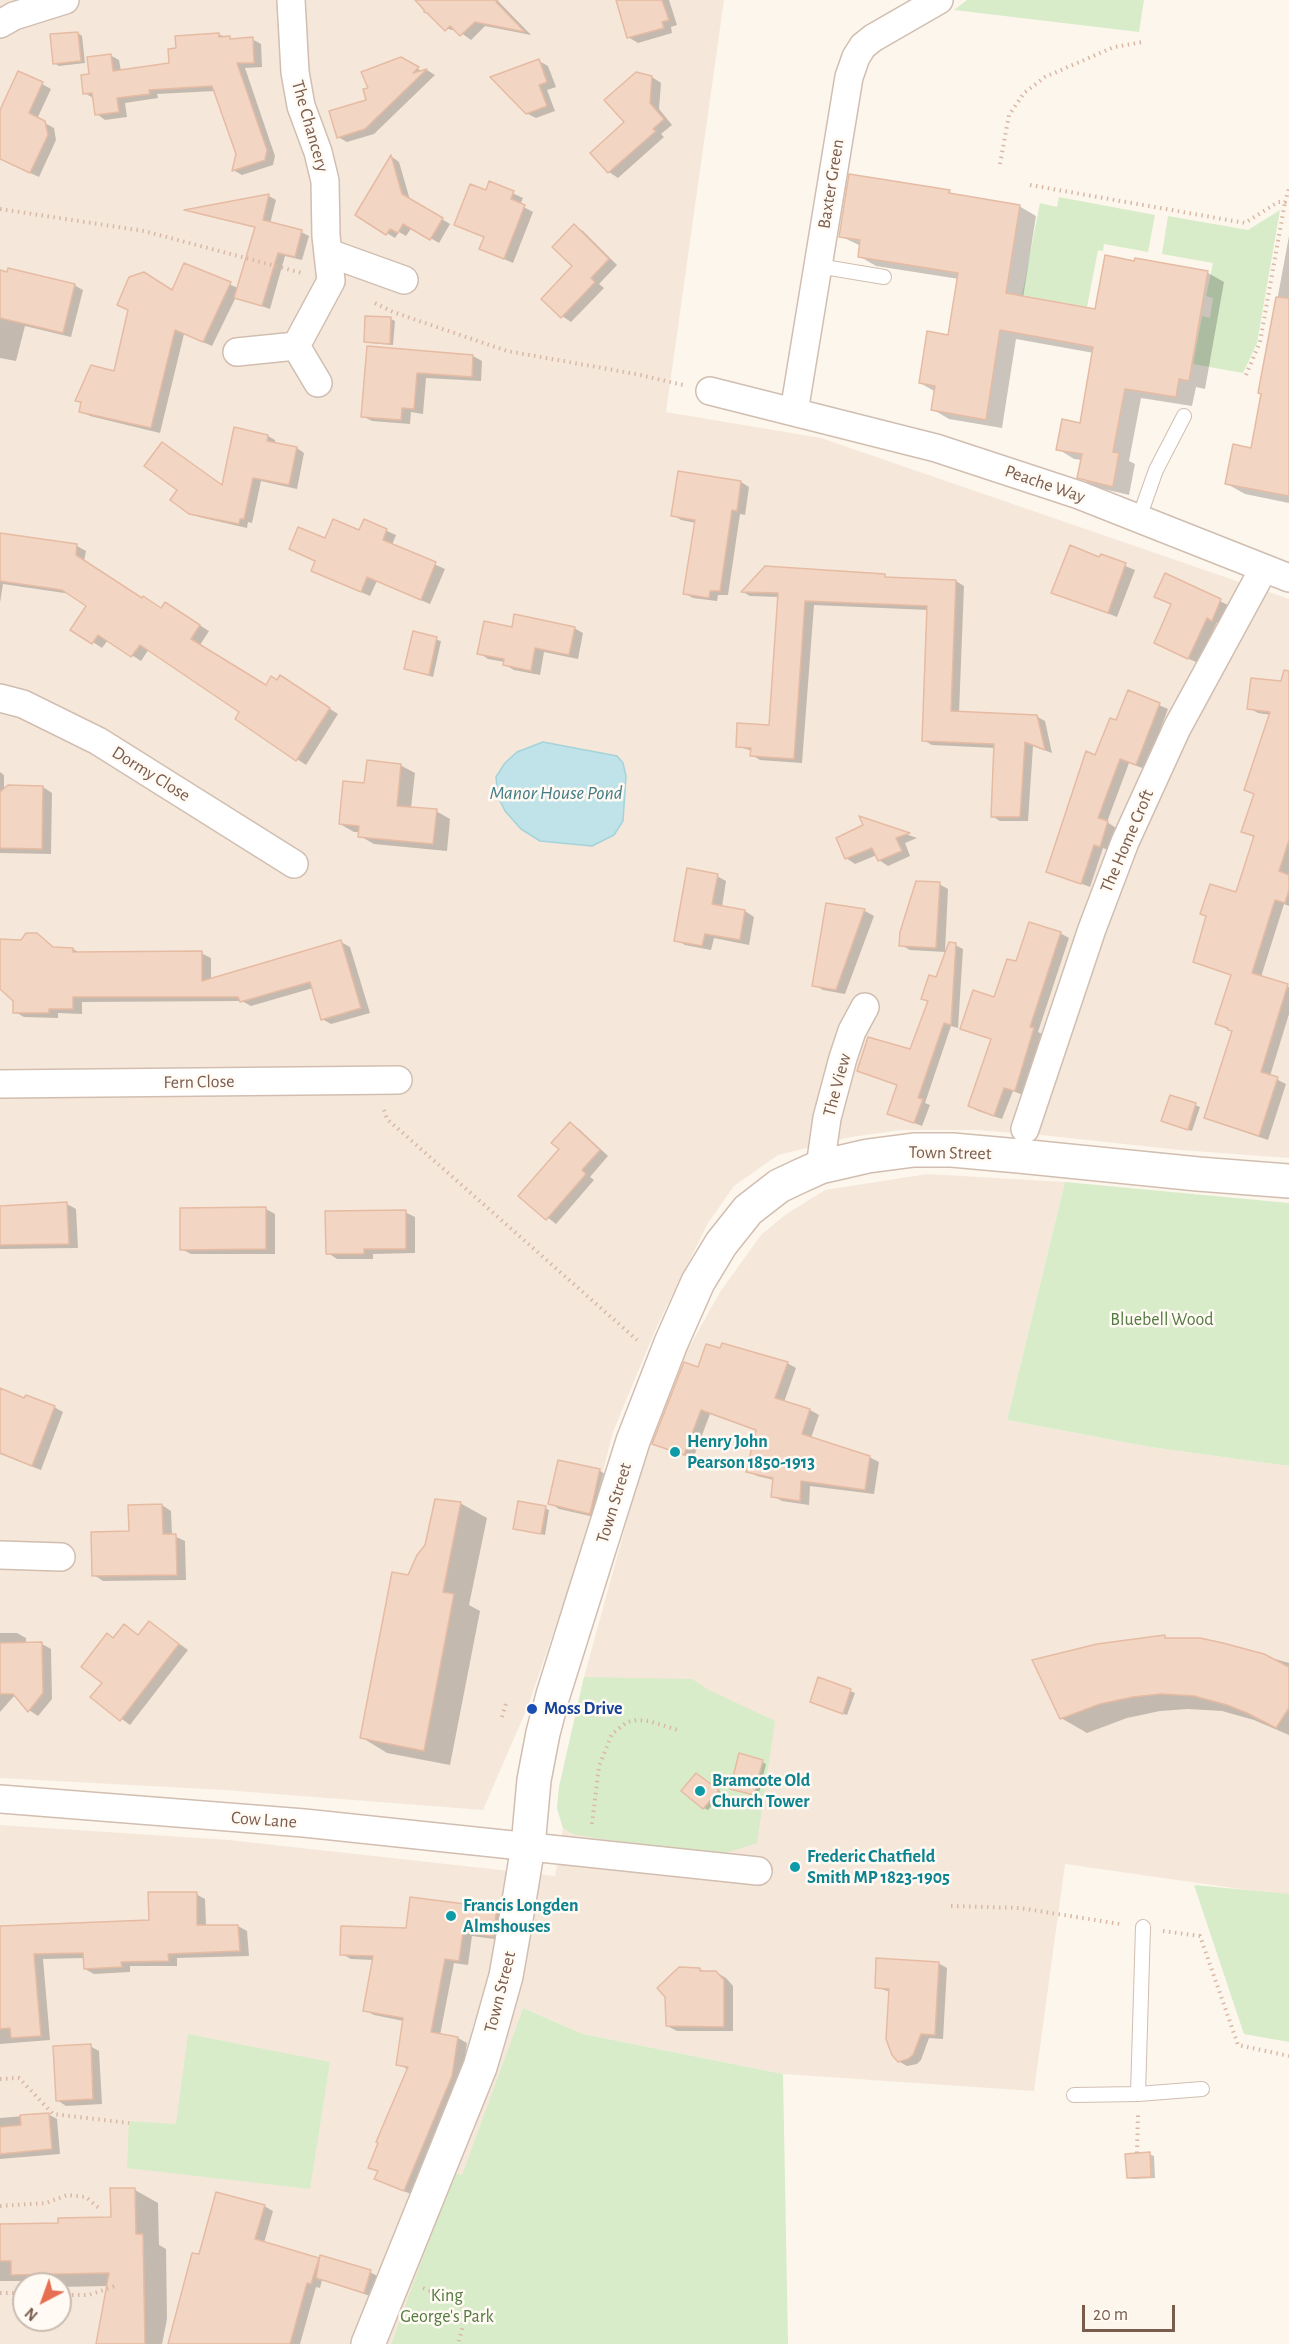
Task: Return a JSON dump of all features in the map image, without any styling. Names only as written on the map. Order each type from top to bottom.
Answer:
[{"type":"street","points":[[7,14],[65,0]]},
{"type":"street","name":"The Chancery","points":[[291,0],[295,72],[301,106],[318,152],[325,181],[326,236],[331,281]]},
{"type":"street","name":"Baxter Green","points":[[794,412],[849,77],[856,57],[863,46],[884,30],[939,0]]},
{"type":"street","points":[[329,253],[404,280]]},
{"type":"street","points":[[296,346],[331,281]]},
{"type":"street","points":[[237,352],[296,346]]},
{"type":"street","points":[[296,346],[318,383]]},
{"type":"street","name":"Peache Way","points":[[710,391],[936,448],[1079,495],[1289,578]]},
{"type":"street","name":"The Home Croft","points":[[1024,1129],[1092,929],[1125,842],[1177,728],[1264,568]]},
{"type":"street","name":"Dormy Close","points":[[0,698],[23,704],[98,741],[294,864]]},
{"type":"street","name":"The View","points":[[820,1167],[827,1118],[840,1068],[852,1031],[865,1007]]},
{"type":"street","name":"Fern Close","points":[[0,1084],[387,1080]]},
{"type":"street","name":"Town Street","points":[[368,2344],[480,2067],[506,1976],[528,1846],[534,1780],[553,1695],[633,1440],[698,1282],[721,1244],[748,1210],[779,1186],[820,1167],[868,1156],[914,1150],[952,1150],[1289,1181]]},
{"type":"street","points":[[0,1555],[61,1557]]},
{"type":"street","name":"Cow Lane","points":[[0,1799],[304,1823],[528,1846]]},
{"type":"street","points":[[528,1846],[758,1871]]},
{"type":"lane","points":[[818,266],[884,278]]},
{"type":"lane","points":[[1139,518],[1156,470],[1184,416]]},
{"type":"lane","points":[[1138,2094],[1143,1927]]},
{"type":"lane","points":[[1074,2094],[1138,2094],[1202,2089]]},
{"type":"path","points":[[1000,164],[1009,115],[1024,93],[1045,77],[1114,47],[1143,42]]},
{"type":"path","points":[[1030,185],[1245,223],[1278,202],[1285,202]]},
{"type":"path","points":[[1246,375],[1260,342],[1289,188]]},
{"type":"path","points":[[0,209],[144,231],[331,281],[393,312],[507,351],[636,374],[710,391]]},
{"type":"path","points":[[387,1080],[387,1119],[642,1345]]},
{"type":"path","points":[[502,1717],[507,1701]]},
{"type":"path","points":[[591,1833],[599,1766],[603,1750],[612,1734],[627,1722],[637,1720],[649,1721],[681,1731]]},
{"type":"path","points":[[951,1906],[1020,1908],[1200,1936],[1238,2045],[1289,2056]]},
{"type":"path","points":[[0,2079],[19,2078],[53,2114],[129,2123]]},
{"type":"path","points":[[1137,2133],[1137,2153]]},
{"type":"path","points":[[0,2206],[46,2203],[67,2195],[86,2197],[101,2210]]},
{"type":"path","points":[[72,2295],[89,2295],[115,2286]]},
{"type":"path","points":[[418,2286],[450,2299],[464,2310],[465,2318],[458,2344]]},
{"type":"shaded area","points":[[0,0],[724,0],[666,412],[821,438],[1289,599],[1289,1158],[975,1130],[902,1130],[851,1137],[778,1155],[734,1186],[708,1223],[657,1326],[613,1432],[585,1541],[528,1706],[483,1810],[224,1790],[0,1778]]},
{"type":"shaded area","points":[[927,1174],[1065,1182],[1007,1420],[1150,1447],[1289,1466],[1289,1896],[1065,1864],[1034,2091],[783,2074],[583,2034],[523,2008],[462,2176],[455,2173],[391,2344],[0,2344],[0,1825],[229,1840],[555,1876],[563,1828],[557,1808],[559,1787],[584,1677],[647,1448],[682,1360],[720,1292],[761,1235],[785,1215],[825,1190]],"holes":[[[330,2062],[309,2189],[129,2121],[176,2125]]]},
{"type":"green space","points":[[967,0],[1144,0],[1139,32],[954,10]]},
{"type":"green space","points":[[1059,197],[1155,215],[1148,252],[1104,244],[1103,251],[1098,250],[1087,307],[1022,295],[1040,203],[1057,207]]},
{"type":"green space","points":[[1280,210],[1257,343],[1243,373],[1193,364],[1202,316],[1210,318],[1213,298],[1206,296],[1213,263],[1162,254],[1168,216],[1248,230]]},
{"type":"green space","name":"Bluebell Wood","points":[[1065,1182],[1289,1203],[1289,1466],[1150,1447],[1007,1420]]},
{"type":"green space","points":[[584,1677],[692,1679],[709,1690],[775,1721],[757,1843],[723,1854],[594,1838],[573,1834],[563,1828],[557,1808],[559,1787]]},
{"type":"green space","points":[[1194,1885],[1289,1894],[1289,2042],[1244,2034]]},
{"type":"green space","name":"King George's Park","points":[[523,2008],[583,2034],[783,2074],[788,2344],[391,2344],[454,2173],[462,2175]]},
{"type":"green space","points":[[188,2034],[330,2062],[310,2189],[127,2168],[129,2121],[176,2124]]},
{"type":"water","name":"Manor House Pond","points":[[543,742],[617,756],[623,763],[626,776],[623,821],[614,835],[592,846],[540,841],[521,829],[505,811],[498,797],[496,777],[505,763],[517,752]]},
{"type":"building","points":[[415,0],[498,0],[496,2],[525,32],[475,22],[460,36],[450,26],[445,31],[424,12]]},
{"type":"building","points":[[616,0],[662,0],[669,20],[662,22],[664,28],[627,38]]},
{"type":"building","points":[[78,32],[81,61],[53,64],[50,34]]},
{"type":"building","points":[[219,33],[219,37],[230,36],[230,39],[253,37],[254,63],[237,63],[267,150],[265,160],[232,171],[236,154],[212,86],[149,90],[150,94],[117,98],[119,112],[95,115],[92,93],[83,94],[81,75],[89,74],[87,57],[111,54],[113,71],[169,63],[168,49],[176,48],[175,36]]},
{"type":"building","points":[[401,57],[419,67],[413,73],[427,69],[365,129],[337,138],[329,111],[366,100],[363,89],[368,88],[361,72]]},
{"type":"building","points":[[539,59],[547,82],[539,85],[547,106],[526,114],[490,77]]},
{"type":"building","points":[[18,71],[43,82],[29,113],[45,121],[48,135],[30,173],[0,159],[0,110]]},
{"type":"building","points":[[636,72],[652,76],[650,103],[664,119],[653,129],[656,131],[608,173],[590,153],[624,122],[604,100]]},
{"type":"building","points":[[391,155],[402,194],[443,218],[430,240],[403,224],[398,233],[390,229],[386,235],[355,215]]},
{"type":"building","points":[[849,174],[950,190],[949,193],[1020,205],[1006,293],[1095,309],[1105,255],[1208,271],[1189,381],[1179,379],[1176,397],[1125,389],[1113,452],[1119,453],[1113,487],[1077,478],[1082,454],[1056,450],[1062,419],[1080,423],[1093,347],[1000,330],[986,420],[931,410],[935,386],[919,383],[927,331],[948,335],[958,273],[858,257],[860,240],[839,237]]},
{"type":"building","points":[[489,181],[514,191],[511,199],[525,205],[504,259],[479,249],[484,237],[454,225],[470,184],[486,190]]},
{"type":"building","points":[[269,194],[263,220],[302,230],[295,257],[278,253],[262,306],[234,298],[255,227],[184,210]]},
{"type":"building","points":[[574,224],[609,259],[591,278],[595,282],[561,318],[541,299],[572,266],[552,247]]},
{"type":"building","points":[[184,263],[231,282],[203,342],[175,330],[151,428],[79,412],[81,402],[75,401],[91,365],[114,371],[128,310],[117,305],[129,277],[144,272],[172,290]]},
{"type":"building","points":[[8,268],[75,284],[63,333],[0,318],[0,270],[7,272]]},
{"type":"building","points":[[1276,297],[1289,298],[1289,496],[1225,484],[1233,444],[1251,448],[1261,394],[1258,393]]},
{"type":"building","points":[[365,316],[391,317],[390,344],[364,342]]},
{"type":"building","points":[[367,346],[473,355],[472,377],[417,373],[414,409],[402,408],[401,420],[361,417]]},
{"type":"building","points":[[234,427],[268,435],[267,441],[297,447],[289,485],[253,478],[244,519],[240,519],[239,524],[189,514],[170,500],[177,490],[144,466],[162,442],[222,485]]},
{"type":"building","points":[[678,471],[741,481],[737,511],[732,510],[720,591],[710,591],[709,598],[683,594],[695,520],[671,516]]},
{"type":"building","points":[[333,519],[359,530],[364,519],[387,529],[383,540],[436,562],[421,600],[367,577],[361,592],[311,571],[315,561],[289,549],[298,527],[325,538]]},
{"type":"building","points":[[0,533],[77,544],[76,555],[142,598],[143,596],[161,608],[165,602],[200,625],[191,639],[266,685],[271,676],[277,680],[280,675],[330,708],[296,761],[235,719],[239,712],[140,645],[131,657],[98,635],[92,644],[70,630],[86,606],[62,590],[0,581]]},
{"type":"building","points":[[1070,545],[1099,557],[1101,554],[1126,563],[1108,613],[1051,593]]},
{"type":"building","points":[[765,566],[885,574],[885,577],[956,580],[951,711],[1037,715],[1045,750],[1025,742],[1020,817],[991,817],[994,744],[922,741],[927,606],[805,601],[794,759],[750,756],[751,748],[736,747],[737,723],[769,725],[778,593],[741,592]]},
{"type":"building","points":[[1165,573],[1221,599],[1212,621],[1207,618],[1188,659],[1154,643],[1171,604],[1154,597]]},
{"type":"building","points":[[514,614],[575,627],[569,655],[535,648],[531,671],[503,665],[504,659],[477,654],[484,621],[512,627]]},
{"type":"building","points":[[413,631],[437,637],[429,675],[404,669]]},
{"type":"building","points":[[1284,670],[1289,671],[1289,840],[1279,871],[1289,875],[1289,890],[1285,903],[1275,900],[1252,973],[1288,984],[1261,1072],[1278,1077],[1259,1136],[1204,1118],[1232,1031],[1215,1024],[1231,975],[1193,962],[1206,916],[1200,914],[1210,884],[1236,892],[1254,836],[1241,832],[1254,794],[1244,790],[1270,712],[1247,709],[1251,678],[1281,681]]},
{"type":"building","points":[[1128,690],[1160,703],[1136,765],[1120,759],[1098,818],[1108,821],[1100,847],[1094,845],[1081,884],[1046,872],[1086,751],[1095,755],[1110,718],[1116,720]]},
{"type":"building","points":[[367,760],[401,764],[397,806],[437,809],[433,844],[358,837],[359,826],[339,824],[343,781],[364,783]]},
{"type":"building","points":[[8,785],[43,786],[42,849],[0,848],[0,792]]},
{"type":"building","points":[[859,816],[910,833],[896,838],[902,851],[878,861],[872,848],[845,859],[836,838],[863,825]]},
{"type":"building","points":[[687,868],[718,874],[712,904],[745,910],[740,940],[705,934],[702,946],[674,941]]},
{"type":"building","points":[[916,881],[940,882],[936,948],[899,946],[900,932]]},
{"type":"building","points":[[826,903],[865,909],[836,990],[812,986]]},
{"type":"building","points":[[1029,922],[1061,932],[1030,1027],[1034,1028],[1015,1091],[1004,1088],[994,1116],[968,1106],[991,1039],[960,1029],[973,990],[994,997],[1007,959],[1016,961]]},
{"type":"building","points":[[26,933],[37,933],[53,947],[73,948],[73,952],[202,951],[202,981],[341,940],[361,1008],[321,1020],[310,982],[240,1002],[238,997],[73,997],[73,1009],[49,1009],[49,1013],[13,1013],[13,1001],[0,989],[0,939],[21,940]]},
{"type":"building","points":[[949,942],[956,943],[951,1025],[944,1023],[918,1098],[923,1099],[914,1123],[887,1114],[897,1085],[857,1071],[868,1037],[910,1049],[928,1001],[921,999],[929,975],[936,977]]},
{"type":"building","points":[[1170,1095],[1196,1103],[1188,1130],[1161,1121]]},
{"type":"building","points":[[570,1122],[600,1150],[582,1170],[586,1174],[546,1220],[518,1196],[559,1149],[551,1143]]},
{"type":"building","points":[[67,1202],[69,1244],[0,1245],[0,1206]]},
{"type":"building","points":[[266,1207],[266,1249],[180,1250],[180,1208]]},
{"type":"building","points":[[406,1210],[406,1249],[364,1249],[364,1254],[326,1254],[325,1211]]},
{"type":"building","points":[[722,1343],[788,1362],[775,1398],[810,1409],[802,1434],[870,1456],[865,1490],[801,1481],[800,1501],[771,1497],[773,1478],[746,1472],[756,1430],[701,1410],[684,1455],[652,1444],[684,1362],[698,1367],[706,1344],[720,1348]]},
{"type":"building","points":[[0,1388],[24,1398],[26,1395],[55,1406],[32,1466],[0,1453]]},
{"type":"building","points":[[558,1460],[600,1469],[590,1514],[548,1504]]},
{"type":"building","points":[[435,1499],[461,1502],[443,1592],[454,1594],[424,1751],[360,1738],[392,1572],[408,1575],[417,1555],[425,1545]]},
{"type":"building","points":[[518,1501],[546,1506],[541,1534],[513,1529]]},
{"type":"building","points":[[162,1504],[163,1534],[176,1534],[177,1575],[92,1576],[91,1532],[129,1531],[128,1505]]},
{"type":"building","points":[[149,1621],[179,1644],[120,1721],[90,1697],[102,1683],[81,1667],[107,1633],[113,1638],[124,1624],[138,1635]]},
{"type":"building","points":[[1165,1635],[1165,1638],[1200,1638],[1223,1643],[1264,1654],[1289,1667],[1289,1708],[1276,1728],[1227,1705],[1194,1696],[1161,1694],[1100,1704],[1060,1719],[1032,1660],[1097,1644]]},
{"type":"building","points":[[42,1642],[43,1693],[28,1712],[13,1694],[0,1694],[0,1643]]},
{"type":"building","points":[[818,1677],[851,1689],[843,1714],[810,1702]]},
{"type":"building","points":[[739,1753],[763,1760],[754,1795],[730,1789]]},
{"type":"building","name":"Bramcote Old Church Tower","points":[[696,1773],[719,1790],[703,1809],[681,1791]]},
{"type":"building","points":[[148,1892],[197,1892],[197,1925],[238,1925],[240,1951],[168,1954],[169,1961],[121,1962],[122,1967],[84,1969],[83,1953],[34,1954],[41,2036],[11,2038],[10,2028],[0,2029],[0,1926],[149,1920]]},
{"type":"building","points":[[410,1897],[497,1908],[493,1936],[463,1932],[459,1961],[445,1959],[431,2032],[458,2037],[452,2076],[404,2191],[374,2179],[378,2171],[368,2168],[378,2143],[376,2142],[408,2067],[396,2065],[403,2018],[363,2011],[373,1956],[340,1955],[341,1926],[406,1928]]},
{"type":"building","points":[[876,1958],[939,1962],[935,2035],[921,2034],[913,2055],[898,2062],[892,2055],[886,2039],[889,1989],[875,1988]]},
{"type":"building","points":[[679,1967],[716,1971],[724,1980],[724,2027],[666,2026],[665,1997],[657,1988]]},
{"type":"building","points":[[91,2044],[93,2099],[56,2101],[53,2046]]},
{"type":"building","points":[[49,2113],[52,2149],[0,2154],[0,2127],[21,2125],[20,2115]]},
{"type":"building","points":[[1150,2152],[1151,2177],[1127,2178],[1125,2154]]},
{"type":"building","points":[[110,2188],[135,2188],[136,2234],[143,2234],[145,2344],[96,2344],[109,2273],[12,2272],[11,2275],[11,2261],[0,2261],[0,2224],[58,2223],[58,2218],[111,2217]]},
{"type":"building","points":[[216,2192],[265,2205],[255,2239],[319,2258],[311,2284],[307,2283],[290,2344],[168,2344],[192,2253],[199,2254]]},
{"type":"building","points":[[320,2255],[371,2270],[364,2293],[316,2278]]},
{"type":"place","name":"Henry John Pearson 1850-1913","points":[[675,1452]]},
{"type":"place","name":"Moss Drive","points":[[532,1709]]},
{"type":"place","name":"Bramcote Old Church Tower","points":[[700,1791]]},
{"type":"place","name":"Frederic Chatfield Smith MP 1823-1905","points":[[795,1867]]},
{"type":"place","name":"Francis Longden Almshouses","points":[[451,1916]]}]
